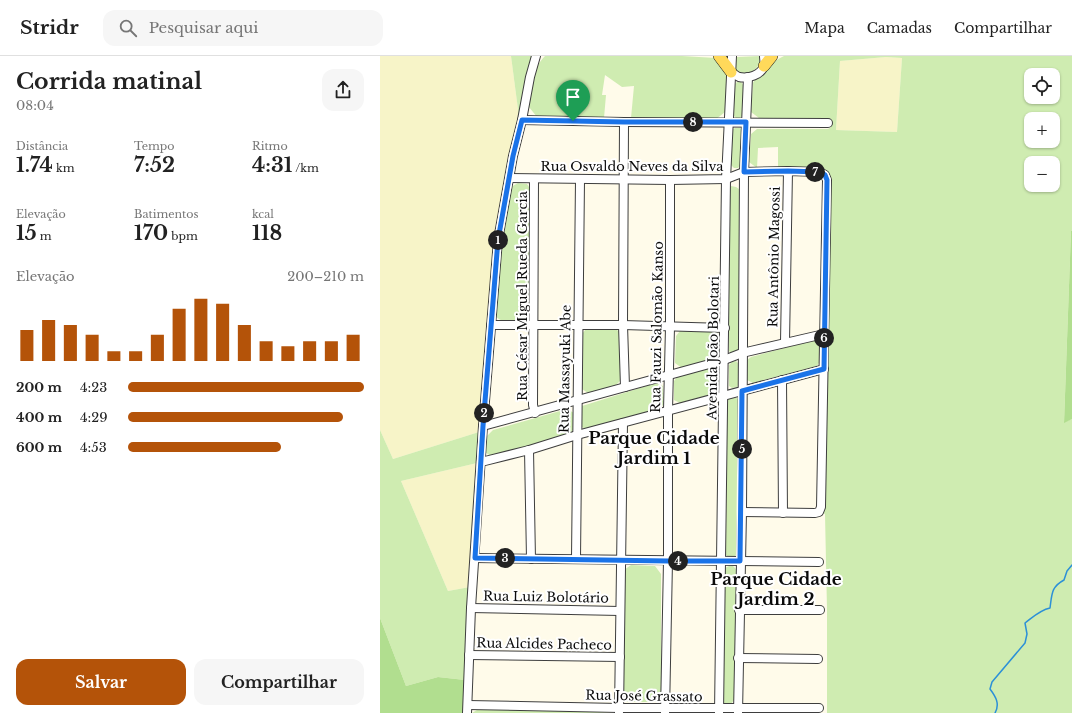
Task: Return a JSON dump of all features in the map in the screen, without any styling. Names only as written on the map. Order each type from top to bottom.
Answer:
[{"type":"main road","points":[[719,56],[731,72]]},
{"type":"main road","points":[[764,61],[772,56]]},
{"type":"street","points":[[468,709],[471,608],[483,426],[498,240],[513,156],[536,56]]},
{"type":"street","points":[[530,77],[537,62],[542,56]]},
{"type":"street","name":"Avenida João Bolotari","points":[[719,711],[726,179],[732,56]]},
{"type":"street","points":[[731,72],[739,77],[755,75],[760,71],[764,61]]},
{"type":"street","points":[[738,711],[742,512],[744,172],[748,77]]},
{"type":"street","points":[[522,120],[828,123]]},
{"type":"street","points":[[624,122],[622,325],[624,387]]},
{"type":"street","name":"Rua Antônio Magossi","points":[[785,342],[788,171]]},
{"type":"street","name":"Rua Osvaldo Neves da Silva","points":[[510,178],[580,180],[726,179],[744,172],[820,172],[825,175],[827,180],[824,334]]},
{"type":"street","name":"Rua César Miguel Rueda Garcia","points":[[534,179],[533,405],[535,413]]},
{"type":"street","name":"Rua Massayuki Abe","points":[[576,560],[580,180]]},
{"type":"street","name":"Rua Fauzi Salomão Kanso","points":[[665,711],[668,561],[670,180]]},
{"type":"street","points":[[491,325],[622,325],[725,328]]},
{"type":"street","points":[[483,426],[724,360],[742,353],[824,334],[821,507],[819,512],[742,512]]},
{"type":"street","points":[[481,462],[529,450],[668,410],[824,369]]},
{"type":"street","points":[[782,380],[783,513]]},
{"type":"street","points":[[619,710],[623,423]]},
{"type":"street","points":[[529,450],[531,559]]},
{"type":"street","points":[[475,558],[819,562]]},
{"type":"street","name":"Rua Luiz Bolotário","points":[[471,608],[620,611]]},
{"type":"street","points":[[740,610],[820,610]]},
{"type":"street","name":"Rua Alcides Pacheco","points":[[469,655],[620,657]]},
{"type":"street","points":[[738,658],[818,659]]},
{"type":"street","name":"Rua José Grassato","points":[[468,709],[738,711],[819,708]]},
{"type":"shaded area","points":[[380,56],[511,56],[519,117],[479,432],[393,459],[380,430]]},
{"type":"shaded area","points":[[886,57],[902,58],[897,132],[836,130],[840,61]]},
{"type":"shaded area","points":[[477,463],[470,587],[448,591],[401,481]]},
{"type":"green space","points":[[511,56],[534,56],[519,117]]},
{"type":"green space","points":[[545,56],[682,56],[716,58],[725,70],[727,82],[725,112],[715,120],[631,118],[634,86],[622,87],[605,75],[602,95],[606,95],[604,118],[537,117],[529,107],[531,87],[537,67]]},
{"type":"green space","points":[[760,56],[759,64],[755,70],[740,74],[736,71],[735,65],[737,57]]},
{"type":"green space","points":[[784,56],[1072,56],[1072,231],[1064,422],[1072,419],[1072,713],[827,713],[827,610],[825,514],[823,513],[825,507],[831,180],[828,173],[823,169],[778,168],[778,147],[758,148],[757,168],[749,162],[751,134],[757,129],[828,129],[831,127],[831,122],[828,119],[759,118],[751,112],[753,83],[762,71]],"holes":[[[886,57],[902,58],[897,132],[836,130],[840,61]]]},
{"type":"green space","points":[[737,82],[741,82],[744,86],[743,115],[740,118],[736,118],[733,115],[735,84]]},
{"type":"green space","points":[[735,128],[740,128],[743,131],[741,165],[738,168],[734,168],[731,165],[732,130]]},
{"type":"green space","points":[[518,183],[527,184],[531,190],[530,318],[527,321],[509,322],[500,320],[495,314],[502,241],[511,187]]},
{"type":"green space","points":[[731,186],[739,189],[739,349],[738,352],[731,353],[729,351],[729,188]]},
{"type":"green space","points":[[1071,231],[1072,419],[1064,423]]},
{"type":"green space","points":[[586,329],[617,330],[621,333],[620,381],[614,387],[588,393],[582,389],[582,334]]},
{"type":"green space","points":[[715,330],[722,344],[722,348],[716,359],[682,368],[675,363],[676,336],[680,331]]},
{"type":"green space","points":[[815,340],[821,343],[820,361],[817,366],[753,383],[747,380],[746,361],[751,357]]},
{"type":"green space","points":[[736,361],[739,364],[739,384],[737,387],[732,388],[729,386],[729,365]]},
{"type":"green space","points":[[714,366],[720,371],[721,388],[716,393],[680,403],[674,400],[674,381],[677,377]]},
{"type":"green space","points":[[656,383],[663,386],[664,404],[659,409],[586,430],[581,426],[580,411],[582,406]]},
{"type":"green space","points":[[735,397],[738,399],[737,552],[735,557],[729,557],[726,555],[727,400]]},
{"type":"green space","points":[[567,409],[574,413],[574,429],[569,434],[495,456],[489,455],[485,452],[486,437],[493,430]]},
{"type":"green space","points":[[380,430],[393,459],[479,432],[477,463],[401,481],[448,591],[470,587],[465,680],[438,677],[406,686],[380,618]]},
{"type":"green space","points":[[631,565],[655,566],[661,574],[661,697],[655,702],[627,702],[623,695],[624,570]]},
{"type":"green space","points":[[733,566],[736,569],[734,700],[731,704],[725,704],[723,702],[725,568]]},
{"type":"green space","points":[[380,618],[406,686],[438,677],[465,680],[464,713],[380,713]]},
{"type":"green space","points":[[480,709],[585,711],[612,713],[472,713]]},
{"type":"waterway","points":[[995,713],[997,704],[996,698],[990,689],[992,682],[1025,643],[1027,634],[1025,623],[1040,612],[1050,608],[1054,588],[1064,580],[1067,571],[1072,565]]},
{"type":"district","name":"Parque Cidade Jardim 1","points":[[654,448]]},
{"type":"district","name":"Parque Cidade Jardim 2","points":[[776,589]]},
{"type":"route","points":[[522,120],[573,121],[746,122],[744,172],[820,172],[825,175],[827,180],[824,369],[742,391],[742,512],[740,561],[475,558],[483,426],[498,240],[513,156],[522,120]]}]
